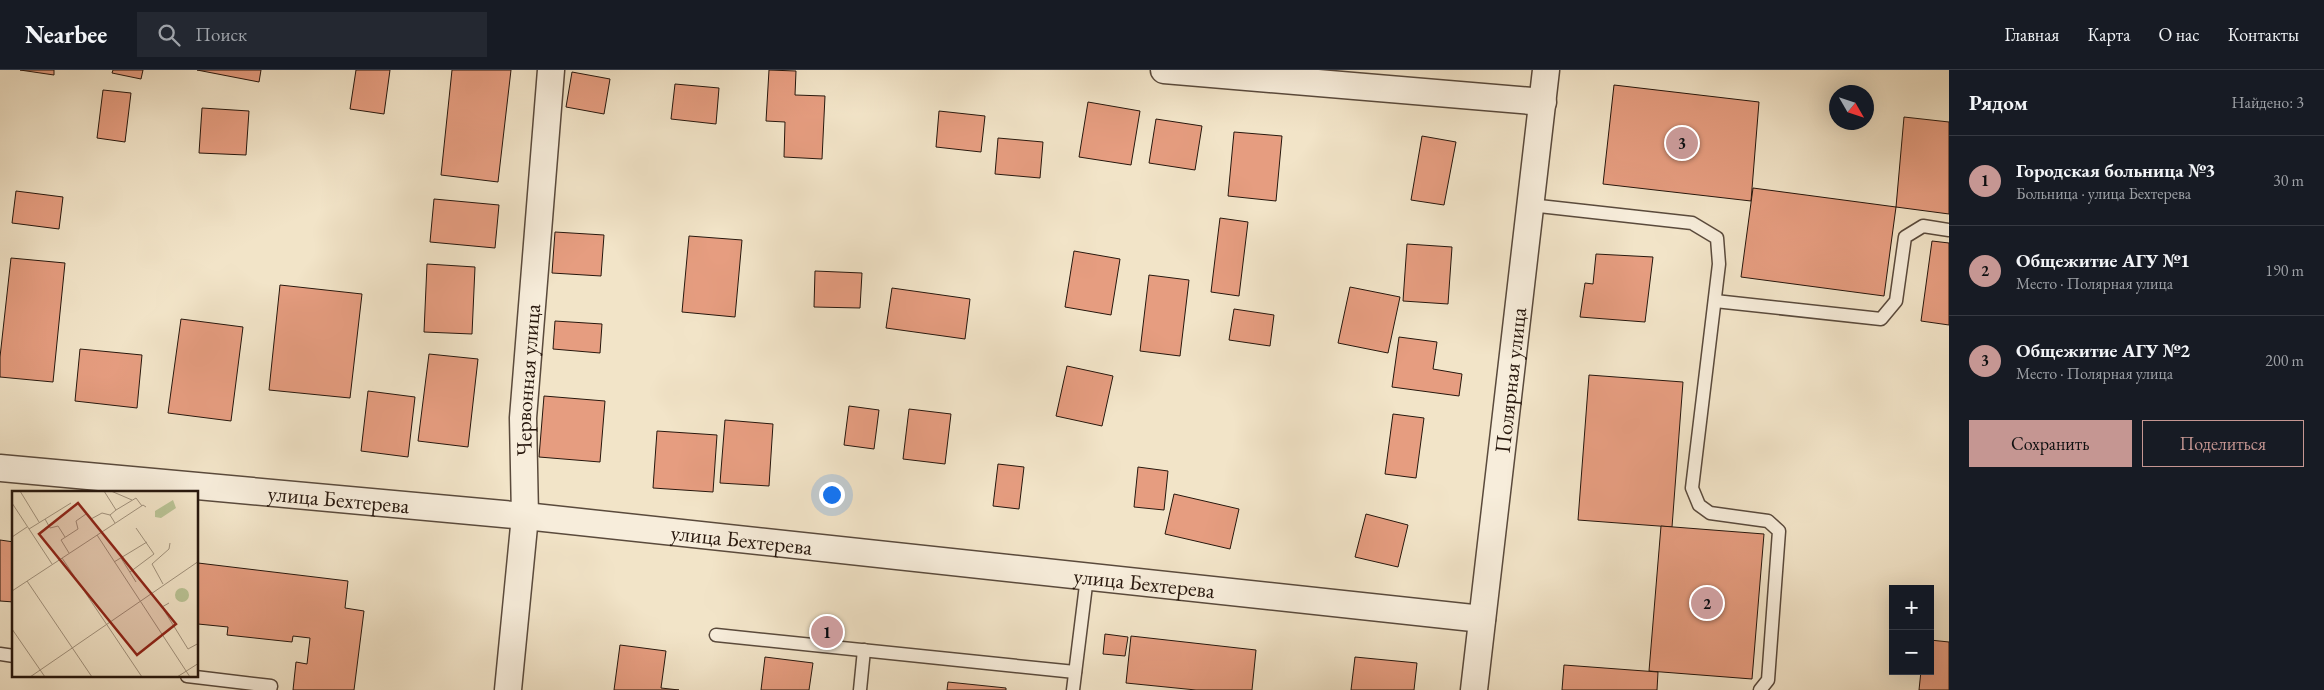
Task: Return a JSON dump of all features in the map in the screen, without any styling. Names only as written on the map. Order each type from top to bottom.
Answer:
[{"type":"street","name":"Червонная улица","points":[[508,690],[525,516],[522,418],[551,70]]},
{"type":"street","points":[[1164,70],[1543,102]]},
{"type":"street","name":"Полярная улица","points":[[1474,690],[1546,70]]},
{"type":"street","name":"улица Бехтерева","points":[[0,468],[525,516],[1482,619]]},
{"type":"lane","points":[[1530,204],[1692,223],[1717,238],[1719,264],[1692,488],[1700,506],[1710,513],[1768,521],[1779,531],[1768,680],[1760,690]]},
{"type":"lane","points":[[1715,301],[1881,319],[1896,300],[1905,237],[1924,226],[1949,230]]},
{"type":"lane","points":[[1073,690],[1087,577]]},
{"type":"lane","points":[[716,635],[1075,672]]},
{"type":"lane","points":[[860,690],[864,650]]},
{"type":"lane","points":[[199,677],[271,686],[270,690]]},
{"type":"building","points":[[20,70],[54,70],[54,75]]},
{"type":"building","points":[[113,70],[143,70],[141,79],[112,73]]},
{"type":"building","points":[[197,70],[261,70],[259,82]]},
{"type":"building","points":[[356,70],[390,70],[384,114],[350,109]]},
{"type":"building","points":[[452,70],[511,70],[498,182],[441,175]]},
{"type":"building","points":[[769,70],[796,71],[795,95],[825,96],[822,159],[784,157],[785,122],[766,121]]},
{"type":"building","points":[[572,72],[610,79],[604,114],[566,107]]},
{"type":"building","points":[[675,84],[719,88],[716,124],[671,119]]},
{"type":"building","points":[[1614,85],[1759,102],[1751,201],[1603,184]]},
{"type":"building","points":[[103,90],[131,93],[125,142],[97,138]]},
{"type":"building","points":[[1088,102],[1140,111],[1131,165],[1079,157]]},
{"type":"building","points":[[202,108],[249,111],[246,155],[199,153]]},
{"type":"building","points":[[939,111],[985,116],[981,152],[936,147]]},
{"type":"building","points":[[1904,117],[1949,122],[1949,214],[1896,207]]},
{"type":"building","points":[[1156,119],[1202,126],[1195,170],[1149,163]]},
{"type":"building","points":[[1234,132],[1282,136],[1276,201],[1228,196]]},
{"type":"building","points":[[1422,136],[1456,142],[1444,205],[1411,200]]},
{"type":"building","points":[[998,138],[1043,142],[1040,178],[995,174]]},
{"type":"building","points":[[1753,188],[1896,207],[1884,296],[1741,277]]},
{"type":"building","points":[[16,191],[63,197],[59,229],[12,223]]},
{"type":"building","points":[[434,199],[499,205],[495,248],[430,242]]},
{"type":"building","points":[[1220,218],[1248,222],[1239,296],[1211,292]]},
{"type":"building","points":[[555,232],[604,235],[601,276],[552,273]]},
{"type":"building","points":[[689,236],[742,240],[735,317],[682,312]]},
{"type":"building","points":[[1932,241],[1949,243],[1949,325],[1921,321]]},
{"type":"building","points":[[1407,244],[1452,247],[1448,304],[1403,301]]},
{"type":"building","points":[[1074,251],[1120,259],[1111,315],[1065,307]]},
{"type":"building","points":[[1596,254],[1653,257],[1645,322],[1580,317],[1585,283],[1593,284]]},
{"type":"building","points":[[11,258],[65,263],[53,382],[0,377],[0,357]]},
{"type":"building","points":[[427,264],[475,267],[472,334],[424,332]]},
{"type":"building","points":[[815,271],[862,273],[860,308],[814,307]]},
{"type":"building","points":[[1149,275],[1189,280],[1180,356],[1140,351]]},
{"type":"building","points":[[280,285],[362,294],[350,398],[269,390]]},
{"type":"building","points":[[1350,287],[1400,297],[1388,353],[1338,343]]},
{"type":"building","points":[[892,288],[970,299],[965,339],[886,328]]},
{"type":"building","points":[[1234,309],[1274,315],[1270,346],[1229,340]]},
{"type":"building","points":[[181,319],[243,327],[231,421],[168,413]]},
{"type":"building","points":[[555,321],[602,324],[600,353],[553,349]]},
{"type":"building","points":[[1399,337],[1437,342],[1433,369],[1462,374],[1459,396],[1392,387]]},
{"type":"building","points":[[80,349],[142,355],[137,408],[75,401]]},
{"type":"building","points":[[429,354],[478,359],[468,447],[418,441]]},
{"type":"building","points":[[1067,366],[1113,376],[1102,426],[1056,416]]},
{"type":"building","points":[[1589,375],[1683,382],[1672,527],[1578,520]]},
{"type":"building","points":[[368,391],[415,397],[408,457],[361,451]]},
{"type":"building","points":[[544,396],[605,401],[600,462],[539,457]]},
{"type":"building","points":[[849,406],[879,410],[874,449],[844,445]]},
{"type":"building","points":[[909,409],[951,414],[945,464],[903,459]]},
{"type":"building","points":[[1393,414],[1424,418],[1416,478],[1385,474]]},
{"type":"building","points":[[725,420],[773,424],[769,486],[720,483]]},
{"type":"building","points":[[657,431],[717,435],[713,492],[653,488]]},
{"type":"building","points":[[998,464],[1024,467],[1019,509],[993,506]]},
{"type":"building","points":[[1138,467],[1168,471],[1164,510],[1134,507]]},
{"type":"building","points":[[1174,494],[1239,509],[1230,549],[1165,534]]},
{"type":"building","points":[[1366,514],[1408,525],[1398,567],[1355,557]]},
{"type":"building","points":[[1661,526],[1764,534],[1752,679],[1649,671]]},
{"type":"building","points":[[0,540],[12,542],[12,602],[0,601]]},
{"type":"building","points":[[199,563],[348,581],[345,608],[364,611],[354,690],[293,690],[296,662],[307,664],[310,638],[293,636],[292,642],[227,635],[228,627],[199,624]]},
{"type":"building","points":[[1105,634],[1128,637],[1125,656],[1103,654]]},
{"type":"building","points":[[1131,636],[1256,650],[1252,690],[1196,690],[1126,683]]},
{"type":"building","points":[[1934,640],[1949,642],[1949,690],[1919,690],[1921,675],[1934,675]]},
{"type":"building","points":[[620,645],[666,651],[661,688],[679,690],[614,690]]},
{"type":"building","points":[[765,657],[813,663],[809,690],[761,690]]},
{"type":"building","points":[[1355,657],[1417,663],[1414,690],[1351,690]]},
{"type":"building","points":[[1564,665],[1658,672],[1657,690],[1562,690]]},
{"type":"building","points":[[948,682],[1006,688],[1006,690],[947,690]]},
{"type":"place","name":"Общежитие АГУ №2","points":[[1682,143]]},
{"type":"place","name":"Общежитие АГУ №1","points":[[1707,603]]},
{"type":"place","name":"Городская больница №3","points":[[827,632]]}]
